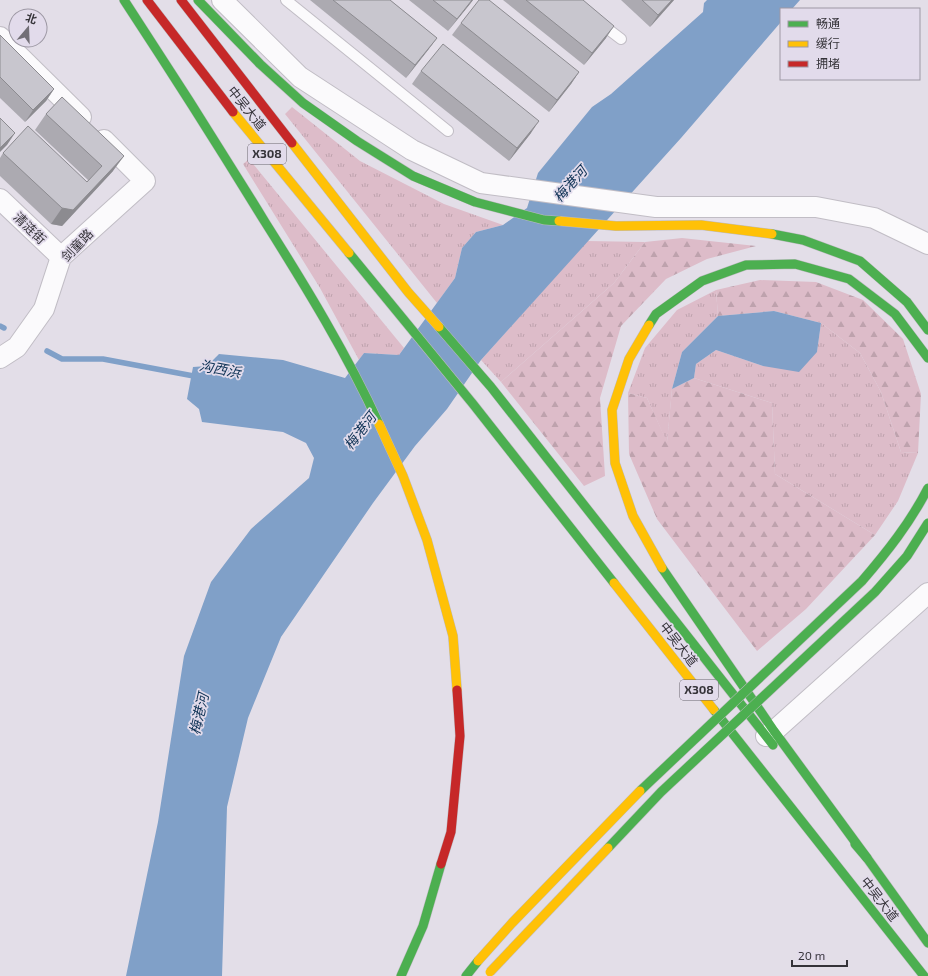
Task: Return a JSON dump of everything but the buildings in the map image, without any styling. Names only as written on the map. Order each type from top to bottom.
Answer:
[{"type":"main road","points":[[124,0],[204,123],[306,289],[341,350],[374,413],[403,476],[426,540],[453,636],[460,736],[451,832],[423,926],[401,976]]},
{"type":"main road","name":"中吴大道","points":[[146,0],[234,114],[473,404],[924,976]]},
{"type":"main road","name":"中吴大道","points":[[181,0],[408,292],[491,387],[770,734],[867,858],[928,943]]},
{"type":"main road","points":[[198,0],[260,64],[303,103],[356,141],[413,176],[475,202],[544,220],[616,226],[701,216],[753,231],[803,240],[860,260],[907,302],[928,330]]},
{"type":"main road","points":[[770,734],[656,559],[633,516],[615,463],[612,410],[629,359],[656,314],[702,281],[746,265],[795,264],[849,279],[895,314],[928,358]]},
{"type":"main road","points":[[466,976],[517,918],[650,781],[862,581],[893,546],[919,507],[928,488]]},
{"type":"main road","points":[[488,974],[524,934],[661,792],[875,592],[906,556],[928,524]]},
{"type":"street","points":[[222,0],[300,77],[412,150],[481,183],[656,207],[701,216],[816,207],[874,218],[928,244]]},
{"type":"street","name":"剑童路","points":[[0,37],[145,181],[61,257],[44,309],[17,347],[0,358]]},
{"type":"street","name":"清涟街","points":[[0,199],[61,257]]},
{"type":"street","points":[[770,734],[928,593]]},
{"type":"lane","points":[[292,2],[448,131]]},
{"type":"lane","points":[[590,15],[621,39]]},
{"type":"green space","points":[[292,107],[360,161],[444,204],[503,225],[476,232],[462,248],[455,278],[437,303],[285,114]]},
{"type":"green space","points":[[249,159],[404,348],[399,355],[364,353],[359,360],[320,288],[243,164]]},
{"type":"green space","points":[[682,238],[756,246],[707,259],[666,279],[621,326],[600,398],[605,476],[584,486],[501,382],[614,283],[645,242]]},
{"type":"green space","points":[[587,241],[645,242],[614,283],[501,382],[481,360]]},
{"type":"green space","points":[[760,280],[816,282],[863,300],[903,339],[921,394],[918,453],[901,452],[881,392],[860,353],[821,323],[774,311],[718,316],[716,290]]},
{"type":"green space","points":[[716,290],[718,316],[682,352],[672,389],[667,443],[647,398],[628,393],[645,348],[677,310]]},
{"type":"green space","points":[[821,323],[860,353],[881,392],[901,452],[918,453],[898,501],[875,535],[775,474],[772,403],[694,378],[696,364],[716,350],[763,366],[817,352]]},
{"type":"green space","points":[[694,378],[772,403],[775,474],[875,535],[806,609],[757,651],[657,519],[629,454],[628,393],[647,398],[667,442],[672,389]]},
{"type":"water","name":"梅港河","points":[[707,0],[800,0],[793,8],[780,8],[780,23],[681,138],[481,360],[447,409],[415,446],[373,503],[281,637],[248,718],[227,807],[222,976],[126,976],[158,822],[184,656],[211,582],[251,529],[309,478],[314,458],[306,443],[283,432],[202,422],[199,409],[187,399],[193,367],[207,366],[219,354],[283,360],[345,378],[364,353],[399,355],[455,278],[462,248],[476,232],[503,225],[527,208],[538,173],[592,107],[611,94],[703,12],[704,3]]},
{"type":"water","points":[[774,311],[821,323],[817,352],[799,372],[763,366],[716,350],[696,364],[694,378],[672,389],[682,352],[718,316]]},
{"type":"waterway","name":"沟西浜","points":[[0,326],[4,328]]},
{"type":"waterway","name":"沟西浜","points":[[47,351],[62,359],[103,359],[199,377]]},
{"type":"traffic: fast","points":[[124,0],[213,138],[311,296],[340,346],[379,424]]},
{"type":"traffic: fast","points":[[198,0],[260,64],[303,103],[357,141],[413,176],[475,202],[544,220],[559,221]]},
{"type":"traffic: fast","points":[[772,234],[803,240],[860,261],[907,302],[928,330]]},
{"type":"traffic: fast","points":[[349,253],[473,404],[614,583]]},
{"type":"traffic: fast","points":[[649,325],[656,314],[702,281],[746,265],[795,264],[849,279],[895,314],[928,358]]},
{"type":"traffic: fast","points":[[439,327],[491,387],[773,745]]},
{"type":"traffic: fast","points":[[640,791],[862,581],[898,537],[928,488]]},
{"type":"traffic: fast","points":[[608,848],[661,792],[875,592],[907,556],[928,523]]},
{"type":"traffic: fast","points":[[662,568],[774,731],[867,858]]},
{"type":"traffic: fast","points":[[714,710],[924,976]]},
{"type":"traffic: fast","points":[[855,844],[867,858],[928,943]]},
{"type":"traffic: fast","points":[[401,976],[423,926],[441,864]]},
{"type":"traffic: fast","points":[[466,976],[478,961]]},
{"type":"traffic: slow","points":[[233,112],[349,253]]},
{"type":"traffic: slow","points":[[292,143],[408,292],[439,327]]},
{"type":"traffic: slow","points":[[559,221],[616,226],[701,225],[772,234]]},
{"type":"traffic: slow","points":[[649,325],[629,359],[612,410],[615,463],[633,516],[662,568]]},
{"type":"traffic: slow","points":[[379,424],[403,476],[427,540],[453,636],[457,690]]},
{"type":"traffic: slow","points":[[614,583],[714,710]]},
{"type":"traffic: slow","points":[[478,961],[512,923],[640,791]]},
{"type":"traffic: slow","points":[[490,972],[608,848]]},
{"type":"traffic: jam","points":[[147,0],[233,112]]},
{"type":"traffic: jam","points":[[181,0],[292,143]]},
{"type":"traffic: jam","points":[[441,864],[451,832],[460,736],[457,690]]}]
